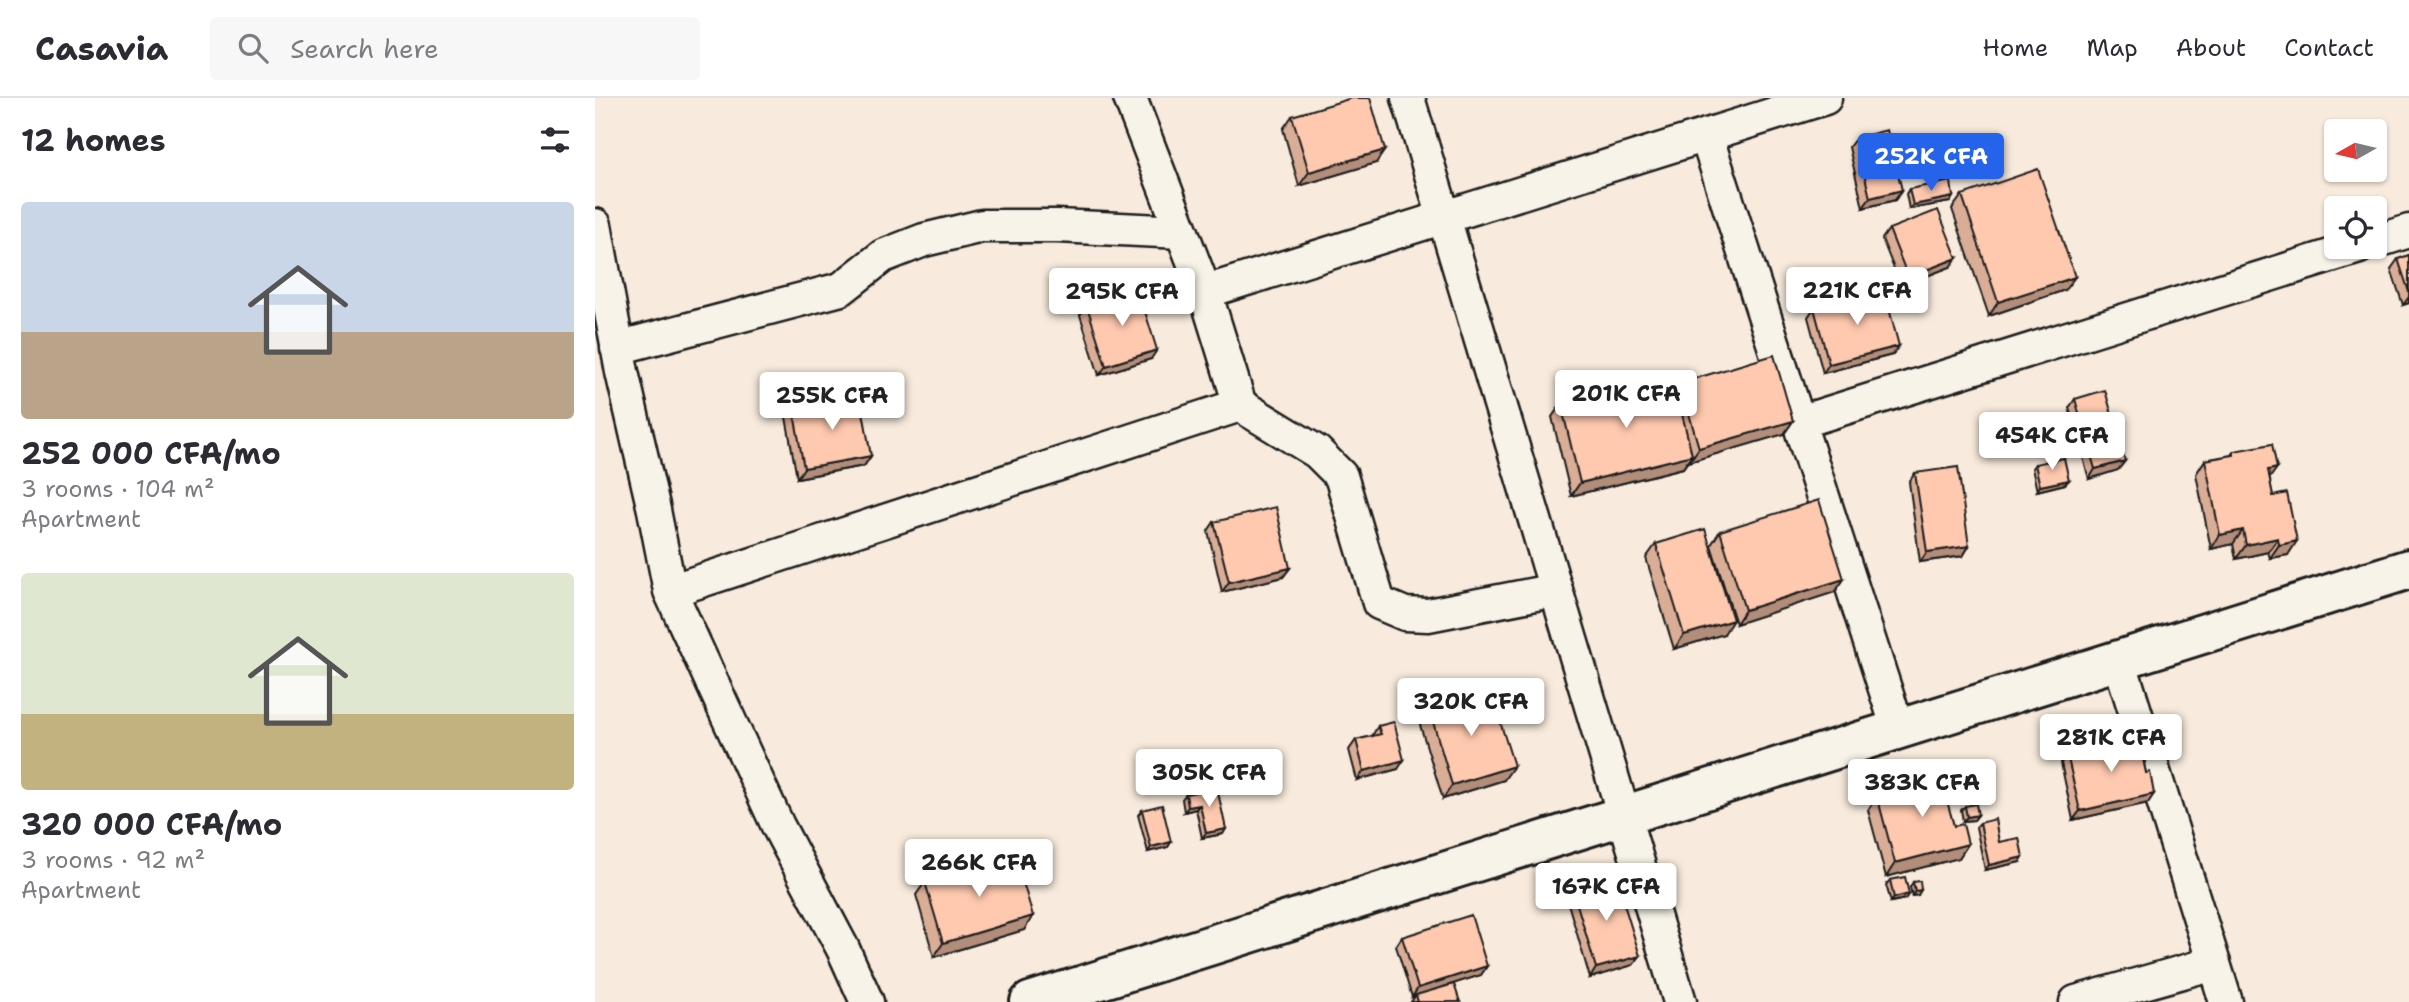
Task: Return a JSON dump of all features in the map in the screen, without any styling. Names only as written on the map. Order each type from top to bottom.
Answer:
[{"type":"street","points":[[1130,98],[1205,292],[1240,405],[1317,452],[1341,476],[1379,603],[1405,614],[1428,615],[1556,590]]},
{"type":"street","points":[[1408,98],[1680,1002]]},
{"type":"street","points":[[1205,292],[1825,98]]},
{"type":"street","points":[[1706,135],[1898,729]]},
{"type":"street","points":[[595,225],[611,365],[654,510],[670,591],[778,826],[843,949],[867,1002]]},
{"type":"street","points":[[611,365],[841,289],[883,256],[924,240],[982,226],[1056,226],[1182,232]]},
{"type":"street","points":[[2387,238],[2409,231]]},
{"type":"street","points":[[1800,422],[2324,258]]},
{"type":"street","points":[[670,591],[1240,405]]},
{"type":"street","points":[[1030,1002],[2409,569]]},
{"type":"street","points":[[2119,660],[2226,1002]]},
{"type":"street","points":[[2076,1002],[2214,963]]},
{"type":"building","points":[[1352,98],[1370,98],[1385,150],[1309,172],[1292,116]]},
{"type":"building","points":[[1887,130],[1902,190],[1870,198],[1856,138]]},
{"type":"building","points":[[2038,169],[2075,277],[1998,302],[1962,195]]},
{"type":"building","points":[[1951,181],[1953,197],[1913,205],[1909,189]]},
{"type":"building","points":[[1938,210],[1957,258],[1908,277],[1889,229]]},
{"type":"building","points":[[2409,255],[2409,292],[2398,259]]},
{"type":"building","points":[[1138,289],[1157,350],[1106,366],[1087,306]]},
{"type":"building","points":[[1884,290],[1899,346],[1829,364],[1814,308]]},
{"type":"building","points":[[1774,355],[1793,421],[1699,448],[1680,383]]},
{"type":"building","points":[[1673,377],[1692,455],[1580,483],[1561,404]]},
{"type":"building","points":[[2105,390],[2125,461],[2095,469],[2075,399]]},
{"type":"building","points":[[860,395],[871,456],[804,468],[793,408]]},
{"type":"building","points":[[2272,444],[2277,468],[2268,470],[2273,496],[2287,493],[2297,541],[2279,545],[2278,538],[2246,545],[2243,530],[2220,535],[2205,460]]},
{"type":"building","points":[[2064,458],[2069,480],[2040,486],[2035,464]]},
{"type":"building","points":[[1958,467],[1969,546],[1927,552],[1915,473]]},
{"type":"building","points":[[1819,500],[1844,579],[1745,610],[1720,531]]},
{"type":"building","points":[[1276,507],[1290,568],[1229,582],[1214,522]]},
{"type":"building","points":[[1705,529],[1733,620],[1684,635],[1656,544]]},
{"type":"building","points":[[1468,692],[1471,703],[1492,696],[1514,766],[1452,785],[1430,712],[1442,708],[1440,701]]},
{"type":"building","points":[[1394,722],[1404,760],[1364,771],[1356,740],[1381,734],[1378,726]]},
{"type":"building","points":[[2144,737],[2148,758],[2143,759],[2146,773],[2150,772],[2154,794],[2080,811],[2067,754]]},
{"type":"building","points":[[1952,766],[1958,790],[1945,794],[1954,826],[1963,824],[1968,844],[1895,863],[1877,796],[1939,780],[1936,770]]},
{"type":"building","points":[[1217,788],[1226,829],[1206,833],[1200,805],[1188,807],[1186,794]]},
{"type":"building","points":[[1976,804],[1978,815],[1967,817],[1965,806]]},
{"type":"building","points":[[1162,805],[1171,842],[1151,847],[1142,810]]},
{"type":"building","points":[[1995,819],[1999,842],[2019,838],[2023,857],[1989,865],[1980,823]]},
{"type":"building","points":[[1015,855],[1033,916],[943,943],[925,882]]},
{"type":"building","points":[[1905,877],[1909,894],[1894,898],[1890,880]]},
{"type":"building","points":[[1616,878],[1640,956],[1596,968],[1573,891]]},
{"type":"building","points":[[1920,881],[1921,890],[1915,891],[1913,882]]},
{"type":"building","points":[[1471,915],[1487,966],[1418,988],[1402,937]]},
{"type":"building","points":[[1454,984],[1460,1002],[1418,1002],[1416,995]]}]
